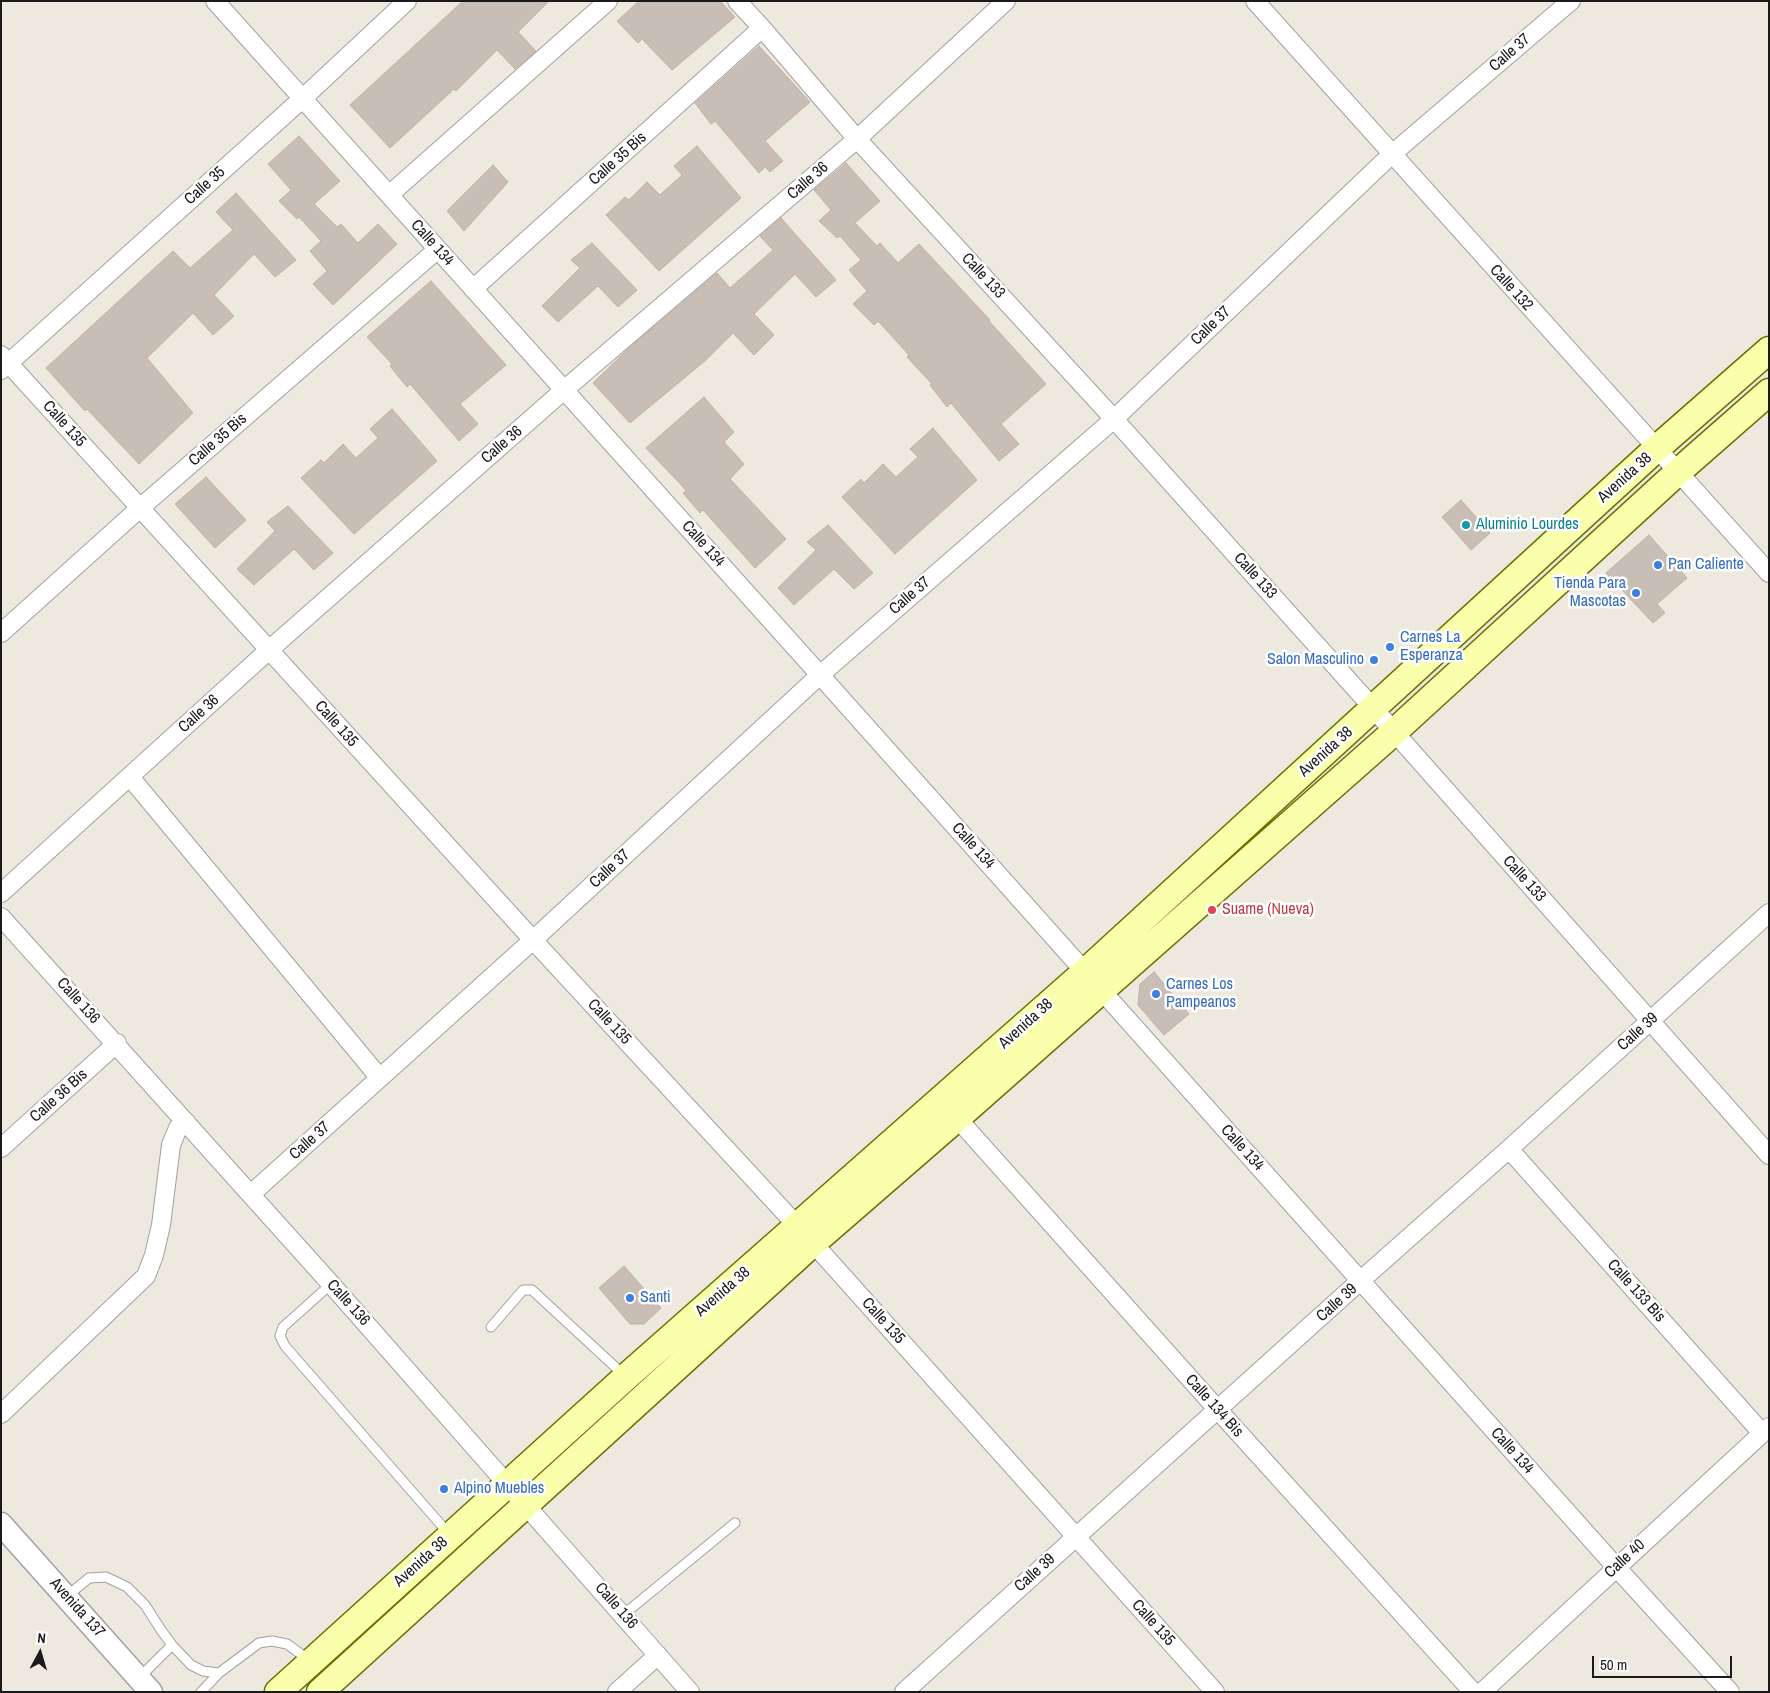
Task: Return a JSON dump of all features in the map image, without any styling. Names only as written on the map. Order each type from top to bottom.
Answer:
[{"type":"main road","name":"Avenida 38","points":[[278,1692],[626,1377],[806,1234],[957,1118],[1093,981],[1373,708],[1656,450],[1769,350]]},
{"type":"main road","name":"Avenida 38","points":[[320,1692],[527,1505],[806,1234],[1093,981],[1394,732],[1678,471],[1769,392]]},
{"type":"street","name":"Calle 134","points":[[215,1],[820,674],[1360,1281],[1730,1692]]},
{"type":"street","name":"Calle 35","points":[[4,363],[302,98],[407,1]]},
{"type":"street","points":[[389,195],[608,1]]},
{"type":"street","name":"Calle 133","points":[[737,1],[857,139],[1114,419],[1373,708],[1769,1155]]},
{"type":"street","name":"Calle 132","points":[[1255,1],[1656,450],[1678,471],[1769,573]]},
{"type":"street","name":"Calle 37","points":[[251,1194],[533,940],[820,674],[1114,419],[1392,154],[1571,1]]},
{"type":"street","name":"Calle 36","points":[[1,893],[269,650],[564,390],[857,139],[995,5]]},
{"type":"street","name":"Calle 35 Bis","points":[[473,289],[762,28]]},
{"type":"street","name":"Calle 35 Bis","points":[[1,633],[140,508],[438,249]]},
{"type":"street","name":"Calle 135","points":[[4,363],[140,508],[533,940],[806,1234],[1215,1692]]},
{"type":"street","points":[[130,777],[380,1077]]},
{"type":"street","name":"Calle 39","points":[[904,1692],[1360,1281],[1510,1150],[1769,913]]},
{"type":"street","name":"Calle 136","points":[[1,917],[251,1194],[690,1692]]},
{"type":"street","name":"Calle 36 Bis","points":[[1,1148],[116,1044]]},
{"type":"street","name":"Calle 134 Bis","points":[[957,1118],[1473,1692]]},
{"type":"street","points":[[1,1414],[146,1276],[154,1255],[161,1225],[171,1145],[178,1128],[186,1122]]},
{"type":"street","name":"Calle 133 Bis","points":[[1510,1150],[1765,1430]]},
{"type":"street","name":"Calle 40","points":[[1482,1692],[1765,1430]]},
{"type":"street","name":"Avenida 137","points":[[1,1524],[145,1685]]},
{"type":"street","points":[[617,1692],[658,1655]]},
{"type":"lane","points":[[331,1284],[283,1327],[280,1336],[285,1346],[451,1536]]},
{"type":"lane","points":[[491,1327],[523,1290],[532,1290],[626,1377]]},
{"type":"lane","points":[[623,1615],[735,1523]]},
{"type":"lane","points":[[67,1596],[89,1578],[106,1577],[128,1587],[146,1605],[172,1645],[191,1665],[202,1671],[219,1673]]},
{"type":"lane","points":[[200,1692],[219,1673],[259,1643],[272,1641],[287,1644],[311,1662]]},
{"type":"lane","points":[[145,1685],[172,1645]]},
{"type":"building","points":[[463,1],[549,1],[518,32],[536,51],[515,69],[497,50],[456,91],[454,89],[390,148],[350,105]]},
{"type":"building","points":[[639,1],[720,1],[735,17],[672,70],[642,39],[638,43],[617,21]]},
{"type":"building","points":[[759,46],[810,102],[765,141],[783,161],[770,172],[765,167],[759,173],[715,121],[711,124],[695,103]]},
{"type":"building","points":[[299,136],[340,181],[314,204],[337,227],[341,224],[358,243],[378,224],[397,244],[333,305],[313,284],[327,271],[310,251],[321,241],[299,217],[297,219],[279,201],[291,190],[268,164]]},
{"type":"building","points":[[697,146],[741,198],[659,271],[606,215],[625,197],[629,200],[647,182],[660,195],[682,175],[674,166]]},
{"type":"building","points":[[846,163],[880,201],[855,223],[877,246],[880,243],[898,263],[919,244],[990,320],[1046,384],[1001,424],[1019,444],[999,461],[951,403],[947,407],[930,385],[932,384],[907,357],[909,355],[878,321],[874,325],[853,304],[867,291],[849,270],[861,260],[840,236],[837,238],[819,221],[831,210],[814,190]]},
{"type":"building","points":[[493,165],[508,182],[464,231],[447,211]]},
{"type":"building","points":[[236,193],[296,260],[275,277],[254,254],[214,295],[234,316],[213,335],[193,313],[147,358],[193,413],[139,464],[87,409],[85,411],[46,368],[173,251],[190,268],[233,230],[216,212]]},
{"type":"building","points":[[781,218],[836,280],[816,297],[795,274],[754,314],[774,335],[754,355],[733,333],[706,360],[630,423],[593,383],[628,349],[717,273],[730,288],[773,250],[760,236]]},
{"type":"building","points":[[592,243],[637,290],[618,307],[598,286],[558,322],[542,306],[580,268],[571,260]]},
{"type":"building","points":[[431,281],[506,365],[460,404],[478,424],[459,441],[410,384],[407,387],[390,366],[392,364],[367,337]]},
{"type":"building","points":[[704,397],[734,432],[724,442],[744,464],[730,479],[786,539],[755,568],[703,510],[700,513],[683,493],[686,490],[646,448]]},
{"type":"building","points":[[392,409],[437,461],[354,534],[301,478],[321,460],[324,463],[343,444],[356,458],[378,438],[370,429]]},
{"type":"building","points":[[933,428],[977,480],[895,554],[842,497],[861,479],[864,483],[883,464],[896,477],[918,457],[910,449]]},
{"type":"building","points":[[206,477],[246,520],[215,548],[175,504]]},
{"type":"building","name":"Aluminio Lourdes","points":[[1461,500],[1490,533],[1471,550],[1442,517]]},
{"type":"building","points":[[288,506],[333,553],[314,570],[294,549],[254,585],[237,569],[275,531],[267,522]]},
{"type":"building","points":[[828,525],[873,573],[854,589],[834,569],[794,605],[778,588],[816,550],[807,542]]},
{"type":"building","points":[[1649,535],[1687,578],[1657,604],[1665,613],[1653,623],[1606,573]]},
{"type":"building","name":"Carnes Los Pampeanos","points":[[1154,972],[1189,1014],[1164,1035],[1138,1005],[1140,984]]},
{"type":"building","name":"Santi","points":[[624,1266],[661,1308],[644,1324],[630,1324],[599,1288]]},
{"type":"place","name":"Aluminio Lourdes","points":[[1466,525]]},
{"type":"place","name":"Pan Caliente","points":[[1658,565]]},
{"type":"place","name":"Tienda Para Mascotas","points":[[1636,593]]},
{"type":"place","name":"Carnes La Esperanza","points":[[1390,647]]},
{"type":"place","name":"Salon Masculino","points":[[1374,660]]},
{"type":"place","name":"Suame (Nueva)","points":[[1212,910]]},
{"type":"place","name":"Carnes Los Pampeanos","points":[[1156,994]]},
{"type":"place","name":"Santi","points":[[630,1298]]},
{"type":"place","name":"Alpino Muebles","points":[[444,1489]]}]
